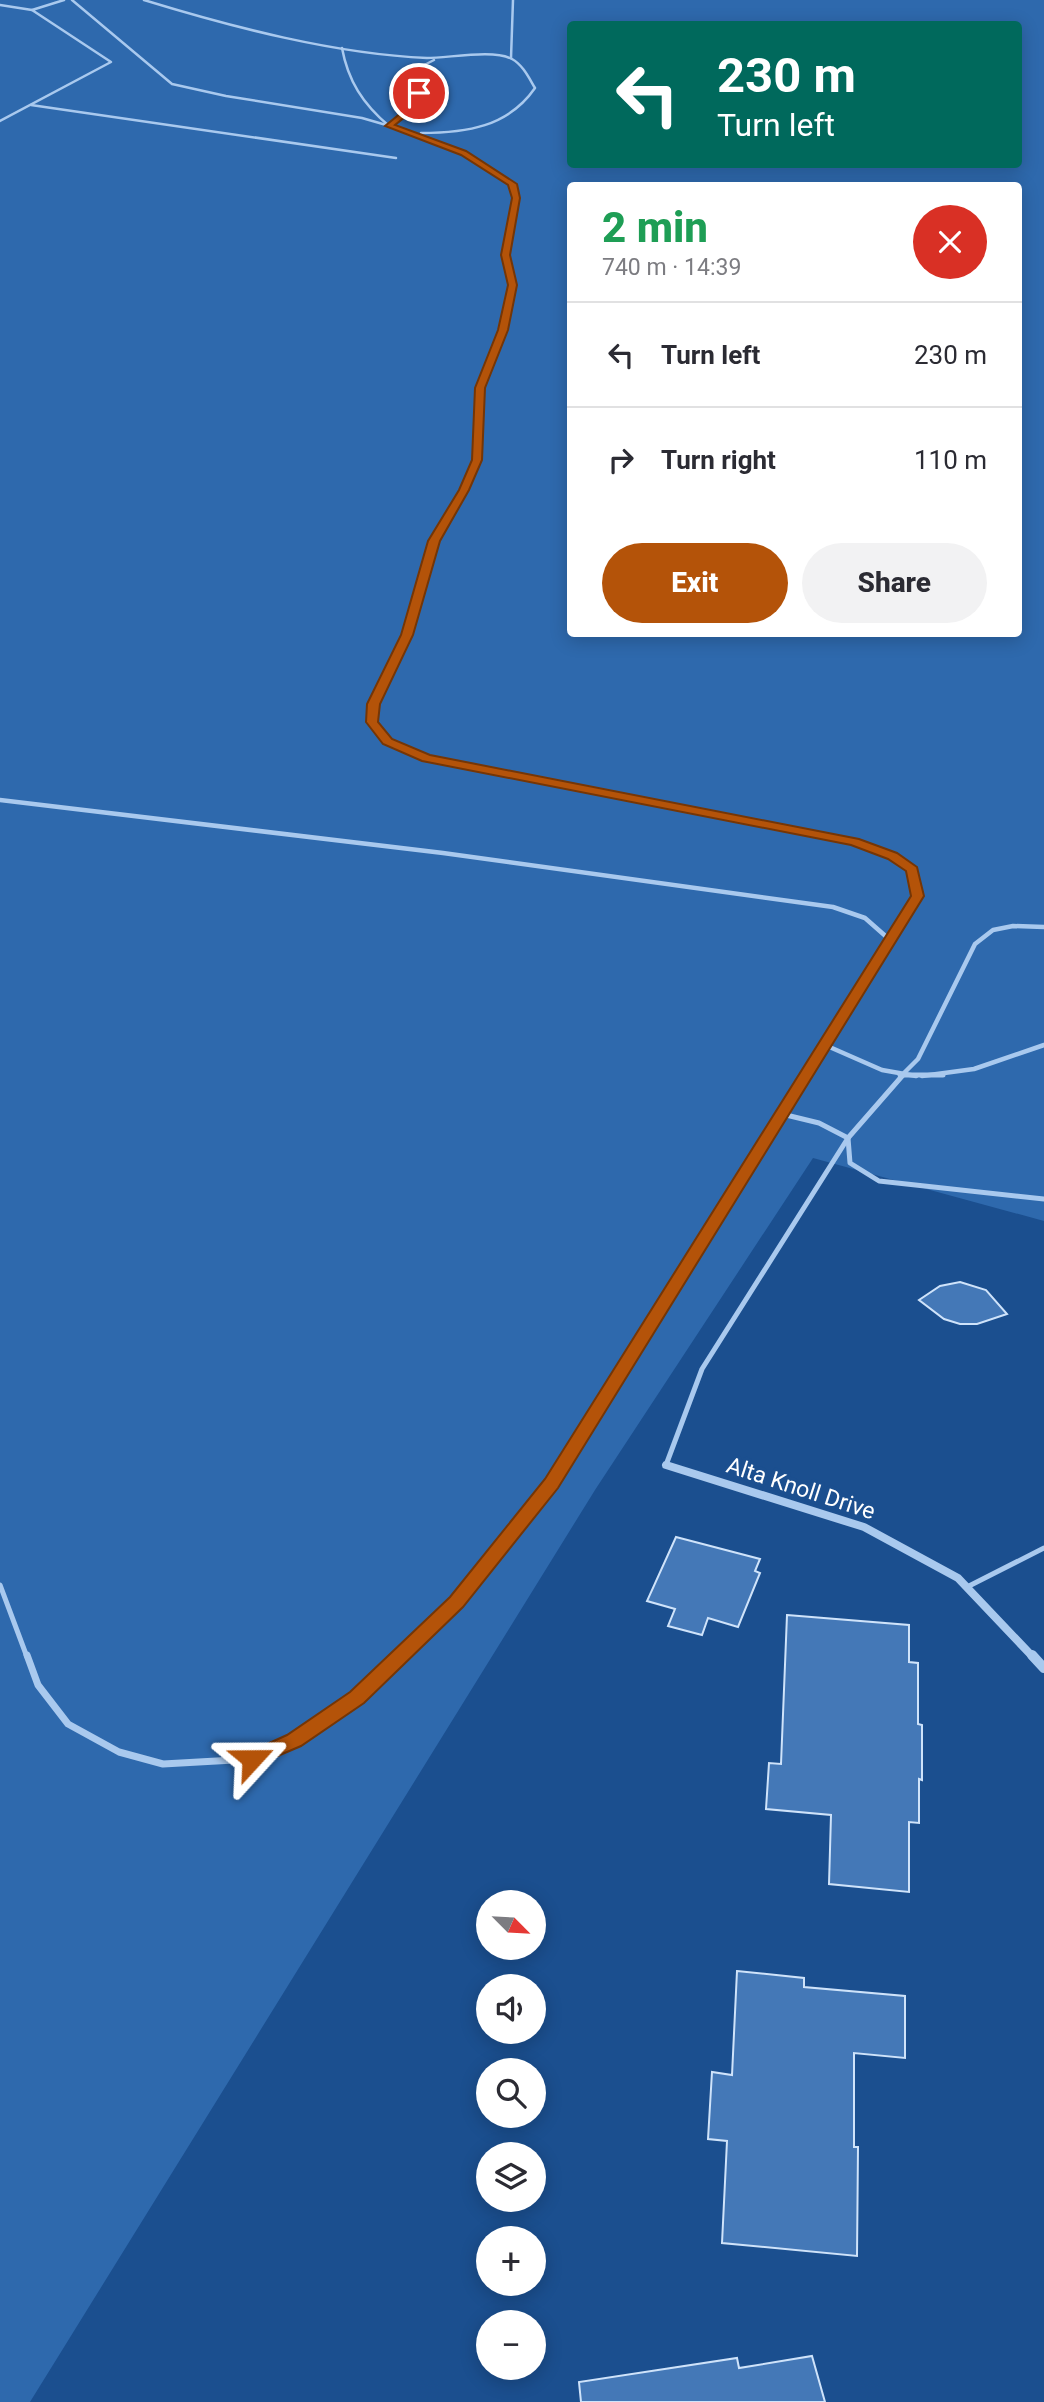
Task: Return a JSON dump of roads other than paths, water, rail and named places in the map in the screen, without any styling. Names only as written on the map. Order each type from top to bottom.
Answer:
[{"type":"street","name":"Alta Knoll Drive","points":[[666,1465],[864,1527],[958,1577],[1044,1668]]},
{"type":"lane","points":[[32,10],[64,0]]},
{"type":"lane","points":[[0,1585],[37,1685],[68,1724],[119,1752],[163,1764],[252,1759],[294,1740],[357,1697],[456,1602],[551,1483],[918,896],[912,870],[892,856],[854,842],[427,759],[387,742],[372,722],[374,704],[407,635],[434,541],[464,490],[477,460],[480,388],[503,330],[512,285],[506,255],[516,198],[512,184],[463,153],[414,133],[323,111],[226,96],[172,84],[72,0]]},
{"type":"lane","points":[[144,0],[206,19],[379,56],[437,58],[473,54],[511,58],[526,72],[535,88],[528,101],[499,122],[466,132],[414,133]]},
{"type":"lane","points":[[511,58],[513,0]]},
{"type":"lane","points":[[0,5],[32,10],[111,62],[0,121]]},
{"type":"lane","points":[[342,48],[345,70],[356,94],[389,126]]},
{"type":"lane","points":[[389,126],[411,109],[409,97],[435,87],[411,72],[437,58]]},
{"type":"lane","points":[[31,105],[396,158]]},
{"type":"lane","points":[[0,800],[430,852],[833,907],[865,918],[891,940]]},
{"type":"lane","points":[[666,1465],[702,1369],[848,1138],[918,1059],[942,1015],[961,968],[975,943],[993,930],[1013,926],[1044,927]]},
{"type":"lane","points":[[825,1045],[902,1075],[935,1077],[1014,1056],[1044,1045]]},
{"type":"lane","points":[[782,1114],[819,1123],[848,1138]]},
{"type":"lane","points":[[848,1138],[850,1163],[879,1181],[1044,1199]]},
{"type":"lane","points":[[967,1587],[1044,1548]]}]
